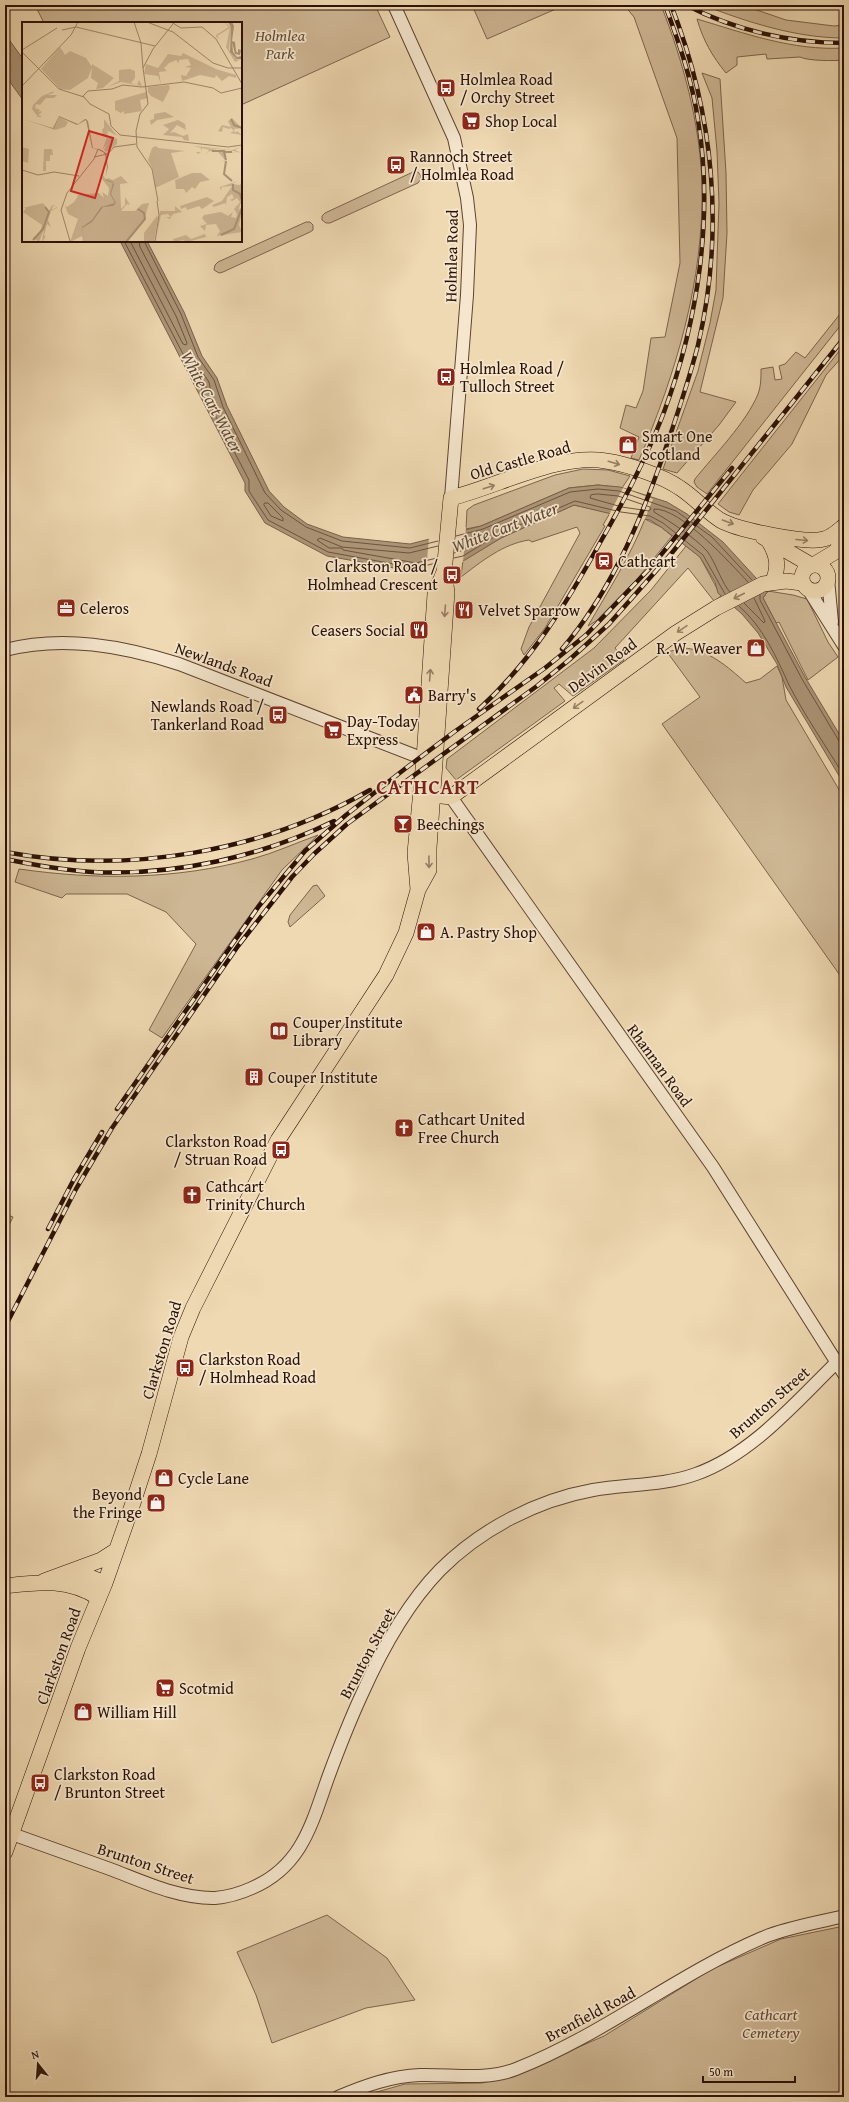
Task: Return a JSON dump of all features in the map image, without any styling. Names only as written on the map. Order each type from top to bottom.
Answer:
[{"type":"main road","name":"Old Castle Road","points":[[451,498],[472,493],[560,463],[591,459],[607,461],[664,479],[679,487],[721,520],[750,530],[812,541],[824,539],[835,534],[844,526]]},
{"type":"main road","points":[[441,593],[451,498]]},
{"type":"main road","name":"Old Castle Road","points":[[750,530],[813,565],[823,567],[828,577]]},
{"type":"main road","points":[[767,540],[777,558],[775,577],[767,583]]},
{"type":"main road","points":[[844,542],[828,577],[827,583],[821,590],[812,591],[805,586],[804,570],[826,559],[844,542]]},
{"type":"main road","name":"Delvin Road","points":[[451,797],[676,633],[716,608],[767,583],[789,581],[805,586]]},
{"type":"main road","name":"Clarkston Road","points":[[418,890],[415,854],[441,593]]},
{"type":"main road","name":"Clarkston Road","points":[[5,1852],[78,1648],[105,1583],[149,1454],[181,1337],[201,1289],[278,1140],[386,975],[406,933],[418,890],[429,870],[441,593]]},
{"type":"main road","name":"Clarkston Road","points":[[424,759],[433,796]]},
{"type":"main road","points":[[433,796],[451,797]]},
{"type":"main road","points":[[48,1579],[101,1560],[115,1551]]},
{"type":"main road","points":[[5,1586],[48,1579],[87,1576],[105,1583]]},
{"type":"main road","points":[[48,1579],[84,1588],[99,1598]]},
{"type":"street","name":"Holmlea Road","points":[[394,5],[454,138],[468,198],[470,225],[467,294],[451,498]]},
{"type":"street","points":[[828,577],[832,625]]},
{"type":"street","points":[[805,586],[832,625],[844,646]]},
{"type":"street","name":"Newlands Road","points":[[5,650],[45,643],[70,642],[100,645],[144,653],[186,666],[424,759]]},
{"type":"street","name":"Rhannan Road","points":[[451,797],[714,1167],[844,1374]]},
{"type":"street","name":"Brunton Street","points":[[12,1834],[176,1892],[214,1898],[244,1891],[262,1883],[291,1859],[307,1835],[356,1708],[389,1638],[412,1603],[427,1584],[458,1553],[507,1520],[535,1507],[591,1490],[682,1478],[710,1468],[759,1436],[835,1360]]},
{"type":"street","name":"Brenfield Road","points":[[338,2097],[396,2077],[420,2075],[496,2074],[515,2070],[607,2026],[707,1964],[763,1938],[805,1925],[844,1916]]},
{"type":"green space","name":"Holmlea Park","points":[[35,5],[375,5],[390,37],[242,105],[242,22],[44,22]]},
{"type":"green space","points":[[472,5],[565,5],[487,39]]},
{"type":"green space","points":[[624,5],[661,5],[683,70],[689,93],[698,138],[702,184],[698,256],[693,291],[676,360],[665,394],[639,460],[631,458],[639,437],[620,428],[626,405],[636,408],[643,391],[651,338],[665,337],[680,263],[677,138],[634,17]]},
{"type":"green space","points":[[703,5],[742,5],[786,20],[834,26],[844,25],[844,38],[808,35],[772,28]]},
{"type":"green space","points":[[697,19],[787,44],[806,47],[844,48],[844,60],[828,61],[800,57],[767,59],[766,54],[737,57],[737,65],[726,73],[708,48]]},
{"type":"green space","points":[[702,73],[720,79],[726,173],[727,233],[723,298],[700,392],[736,402],[719,425],[677,473],[663,469],[698,371],[710,323],[716,290],[719,203],[717,151],[712,98]]},
{"type":"green space","points":[[413,172],[418,172],[421,176],[418,183],[330,223],[326,223],[322,220],[322,216],[325,213]]},
{"type":"green space","points":[[306,222],[310,222],[313,225],[313,230],[310,232],[223,272],[219,273],[214,270],[215,265],[218,262]]},
{"type":"green space","points":[[844,309],[844,321],[707,494],[697,487],[694,482],[695,479],[730,438],[753,405],[760,388],[761,369],[773,367],[775,380],[782,379],[779,366],[785,364],[796,352],[805,358]]},
{"type":"green space","points":[[844,345],[844,355],[826,375],[792,444],[753,490],[739,515],[729,512],[718,504]]},
{"type":"green space","points":[[583,469],[608,470],[630,476],[622,488],[598,485],[569,488],[481,526],[466,529],[467,510],[474,505],[555,475]]},
{"type":"green space","points":[[574,505],[610,513],[603,525],[605,526],[545,628],[524,655],[521,649],[529,627],[580,533],[577,527],[532,542],[529,540],[510,545],[493,554],[461,577],[463,560],[501,538]]},
{"type":"green space","points":[[645,519],[661,527],[672,536],[638,578],[596,621],[588,626],[626,560]]},
{"type":"green space","points":[[686,546],[700,557],[721,596],[714,601],[688,568],[615,648],[624,660],[573,696],[559,684],[554,688],[565,701],[456,780],[446,768],[447,759],[594,648],[651,590]]},
{"type":"green space","points":[[768,591],[807,599],[828,642],[838,657],[808,680],[779,622],[776,623],[763,598]]},
{"type":"green space","points":[[683,648],[692,649],[709,655],[725,665],[746,683],[760,679],[777,666],[782,677],[786,700],[844,798],[844,981],[662,724],[700,697],[667,652]]},
{"type":"green space","points":[[318,835],[282,870],[162,1038],[149,1030],[196,944],[166,912],[127,894],[66,894],[62,898],[15,882],[19,869],[48,873],[107,876],[136,876],[194,871],[252,859]]},
{"type":"green space","points":[[317,885],[325,896],[290,927],[288,922],[290,915],[313,886]]},
{"type":"green space","points":[[5,1214],[13,1217],[5,1233]]},
{"type":"green space","points":[[327,1915],[387,1958],[415,2000],[366,2008],[272,2043],[256,1995],[237,1952]]},
{"type":"green space","name":"Cathcart Cemetery","points":[[844,1926],[844,2097],[359,2097],[405,2084],[482,2083],[514,2075],[604,2036],[712,1969],[781,1939]]},
{"type":"water","points":[[5,34],[22,58],[22,99],[5,75]]},
{"type":"water","name":"White Cart Water","points":[[121,242],[148,242],[184,312],[202,356],[217,378],[227,406],[269,491],[284,507],[307,524],[343,537],[410,544],[481,526],[569,488],[598,485],[620,487],[667,502],[687,514],[723,542],[768,591],[763,598],[805,677],[844,742],[844,784],[786,687],[777,664],[758,633],[742,614],[718,593],[715,582],[700,557],[650,520],[620,516],[574,505],[501,538],[465,560],[416,572],[327,556],[265,523],[245,491],[245,483]]},
{"type":"pier","points":[[623,488],[653,499],[644,521],[609,515]]},
{"type":"pier","points":[[466,527],[463,562],[426,572],[429,537]]},
{"type":"railway","points":[[479,709],[498,691],[532,651],[547,630],[562,608],[610,525],[643,462],[664,412],[686,341],[700,268],[703,231],[703,156],[698,120],[689,76],[665,5]]},
{"type":"railway","points":[[562,649],[579,628],[608,583],[621,559],[643,510],[686,388],[698,345],[706,302],[711,259],[713,216],[711,173],[706,130],[686,46],[671,5]]},
{"type":"railway","points":[[686,5],[704,14],[743,28],[783,38],[803,41],[844,43]]},
{"type":"railway","points":[[5,1327],[76,1189],[112,1128],[238,946],[292,877],[314,854],[347,824],[537,686],[609,624],[671,554],[844,338]]},
{"type":"railway","points":[[117,1109],[259,906],[305,851],[346,815],[406,768],[545,668],[586,635],[651,567],[732,468]]},
{"type":"railway","points":[[5,852],[52,858],[99,861],[146,859],[193,853],[239,843],[285,829],[328,811],[370,790]]},
{"type":"railway","points":[[5,859],[48,867],[92,872],[154,871],[216,862],[247,854],[277,845],[334,821]]},
{"type":"railway","points":[[48,1229],[74,1179],[102,1132]]},
{"type":"place","name":"Holmlea Road / Orchy Street","points":[[446,88]]},
{"type":"place","name":"Shop Local","points":[[471,121]]},
{"type":"place","name":"Rannoch Street / Holmlea Road","points":[[396,165]]},
{"type":"place","name":"Holmlea Road / Tulloch Street","points":[[446,377]]},
{"type":"place","name":"Smart One Scotland","points":[[628,445]]},
{"type":"place","name":"Cathcart","points":[[604,561]]},
{"type":"place","name":"Clarkston Road / Holmhead Crescent","points":[[452,575]]},
{"type":"place","name":"Celeros","points":[[66,608]]},
{"type":"place","name":"Velvet Sparrow","points":[[464,610]]},
{"type":"place","name":"Ceasers Social","points":[[419,630]]},
{"type":"place","name":"R. W. Weaver","points":[[756,648]]},
{"type":"place","name":"Barry's","points":[[414,695]]},
{"type":"place","name":"Newlands Road / Tankerland Road","points":[[278,715]]},
{"type":"place","name":"Day-Today Express","points":[[333,730]]},
{"type":"place","name":"Beechings","points":[[403,824]]},
{"type":"place","name":"A. Pastry Shop","points":[[426,932]]},
{"type":"place","name":"Couper Institute Library","points":[[279,1031]]},
{"type":"place","name":"Couper Institute","points":[[254,1077]]},
{"type":"place","name":"Cathcart United Free Church","points":[[404,1128]]},
{"type":"place","name":"Clarkston Road / Struan Road","points":[[281,1150]]},
{"type":"place","name":"Cathcart Trinity Church","points":[[192,1195]]},
{"type":"place","name":"Clarkston Road / Holmhead Road","points":[[185,1368]]},
{"type":"place","name":"Cycle Lane","points":[[164,1478]]},
{"type":"place","name":"Beyond the Fringe","points":[[156,1503]]},
{"type":"place","name":"Scotmid","points":[[165,1688]]},
{"type":"place","name":"William Hill","points":[[83,1712]]},
{"type":"place","name":"Clarkston Road / Brunton Street","points":[[40,1783]]},
{"type":"district","name":"CATHCART","points":[[428,787]]}]
